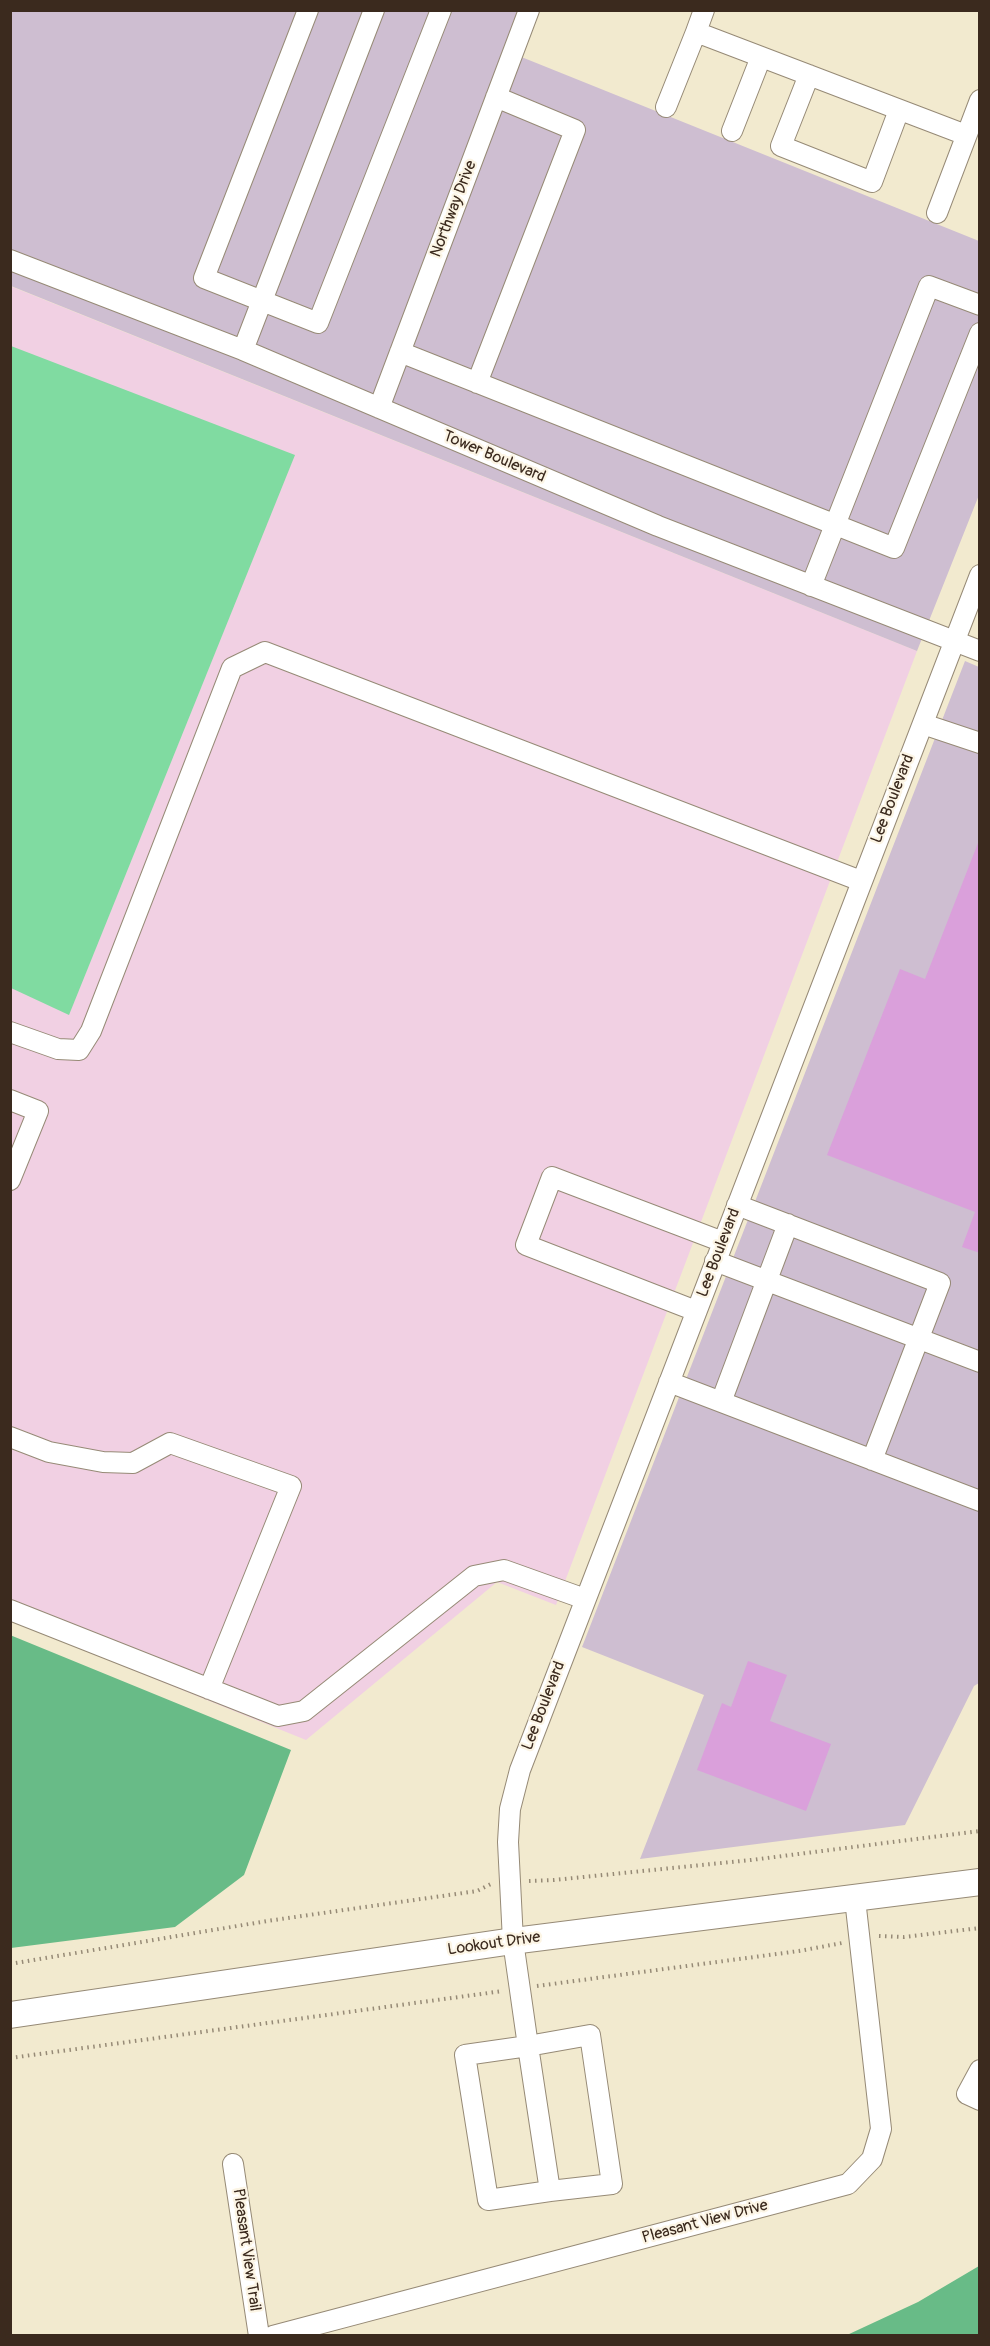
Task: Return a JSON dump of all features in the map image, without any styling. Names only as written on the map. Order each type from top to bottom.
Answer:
[{"type":"main road","name":"Lookout Drive","points":[[10,2016],[513,1941],[980,1882]]},
{"type":"street","points":[[308,10],[204,278],[318,323],[441,10]]},
{"type":"street","points":[[243,350],[374,10]]},
{"type":"street","name":"Northway Drive","points":[[379,408],[529,10]]},
{"type":"street","points":[[666,107],[705,10]]},
{"type":"street","points":[[696,32],[966,135]]},
{"type":"street","points":[[732,130],[761,57]]},
{"type":"street","points":[[809,75],[781,146],[872,182],[899,110]]},
{"type":"street","points":[[477,383],[575,130],[496,97]]},
{"type":"street","points":[[937,213],[980,100]]},
{"type":"street","name":"Tower Boulevard","points":[[10,260],[243,350],[658,526],[980,651]]},
{"type":"street","points":[[811,586],[929,286],[980,305]]},
{"type":"street","points":[[400,352],[894,548],[980,333]]},
{"type":"street","name":"Lee Boulevard","points":[[550,2191],[513,1941],[508,1870],[510,1809],[520,1770],[980,575]]},
{"type":"street","points":[[10,1032],[58,1049],[79,1050],[91,1031],[232,668],[265,652],[861,881]]},
{"type":"street","points":[[923,724],[980,743]]},
{"type":"street","points":[[10,1100],[38,1111],[10,1180]]},
{"type":"street","points":[[696,1311],[526,1245],[552,1177],[723,1242]]},
{"type":"street","points":[[737,1205],[940,1283],[872,1460]]},
{"type":"street","points":[[721,1402],[788,1224]]},
{"type":"street","points":[[716,1262],[980,1362]]},
{"type":"street","points":[[669,1382],[980,1501]]},
{"type":"street","points":[[10,1437],[49,1452],[113,1463],[133,1463],[170,1443],[291,1486],[208,1689]]},
{"type":"street","points":[[10,1610],[278,1716],[304,1711],[474,1576],[504,1570],[585,1599]]},
{"type":"street","name":"Pleasant View Drive","points":[[273,2336],[848,2184],[872,2159],[881,2129],[855,1899]]},
{"type":"street","points":[[590,2035],[612,2184],[550,2191],[488,2200],[465,2055],[590,2035]]},
{"type":"street","points":[[980,2070],[967,2094],[980,2100]]},
{"type":"street","name":"Pleasant View Trail","points":[[233,2164],[259,2336]]},
{"type":"path","points":[[10,2058],[799,1951],[882,1935],[904,1937],[980,1928]]},
{"type":"shaded area","points":[[10,11],[519,11],[504,50],[979,241],[979,495],[917,651],[11,286]]},
{"type":"shaded area","points":[[10,286],[917,651],[556,1605],[497,1582],[306,1740],[11,1621]]},
{"type":"shaded area","points":[[965,661],[979,667],[979,1683],[974,1686],[905,1825],[640,1859],[704,1695],[582,1647]]},
{"type":"green space","points":[[11,346],[295,455],[69,1015],[11,988]]},
{"type":"green space","points":[[10,1635],[291,1750],[244,1875],[175,1927],[11,1948]]},
{"type":"green space","points":[[979,2266],[979,2335],[847,2335],[918,2302]]},
{"type":"building","points":[[978,843],[980,843],[980,1253],[962,1247],[975,1212],[827,1155],[900,969],[925,979]]},
{"type":"building","points":[[748,1661],[787,1675],[770,1721],[831,1744],[806,1811],[697,1770],[722,1703],[731,1707]]}]
